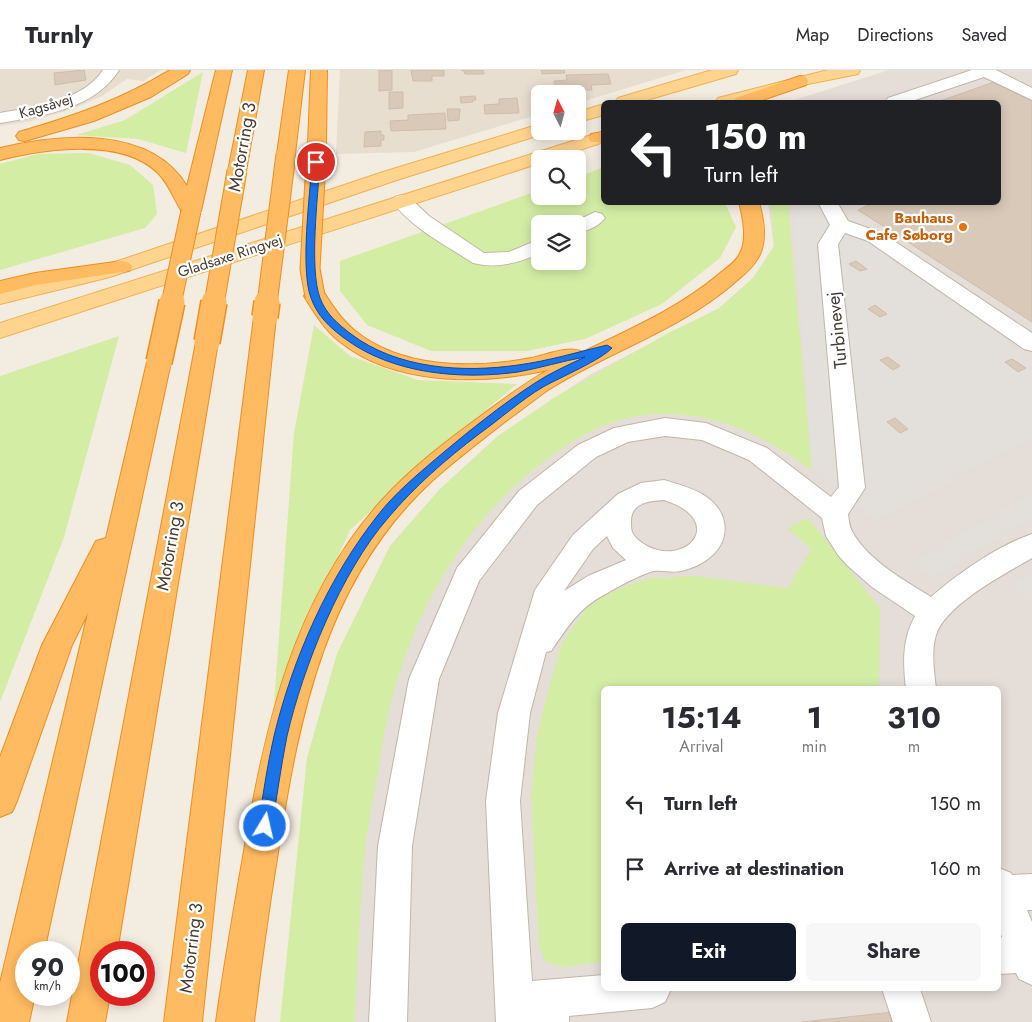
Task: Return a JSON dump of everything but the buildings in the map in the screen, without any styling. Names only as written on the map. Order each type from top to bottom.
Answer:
[{"type":"highway","points":[[0,144],[88,117],[145,92],[182,70]]},
{"type":"highway","points":[[10,1022],[224,70]]},
{"type":"highway","name":"Motorring 3","points":[[86,1022],[256,70]]},
{"type":"highway","name":"Motorring 3","points":[[183,1022],[265,317],[297,70]]},
{"type":"highway","points":[[319,70],[310,269],[315,296],[321,311],[332,324],[345,336],[379,355],[422,368],[470,372],[494,371],[518,368],[607,348]]},
{"type":"highway","points":[[748,100],[800,81]]},
{"type":"highway","points":[[0,154],[49,145],[83,144],[114,147],[141,154],[162,166],[176,181],[191,212]]},
{"type":"highway","points":[[235,1022],[270,790],[281,736],[311,642],[356,554],[383,516],[415,483],[473,434],[538,386],[607,348],[665,320],[717,288],[748,258],[754,231],[750,205]]},
{"type":"highway","points":[[0,288],[35,279],[122,267]]},
{"type":"highway","points":[[0,801],[57,645],[124,511]]},
{"type":"main road","points":[[631,100],[730,70]]},
{"type":"main road","points":[[731,100],[800,81],[852,70]]},
{"type":"main road","points":[[586,115],[601,110]]},
{"type":"main road","name":"Gladsaxe Ringvej","points":[[0,297],[122,267],[531,132]]},
{"type":"main road","name":"Gladsaxe Ringvej","points":[[0,331],[601,137]]},
{"type":"street","name":"Kagsåvej","points":[[0,118],[34,112],[76,99],[97,86],[111,70]]},
{"type":"street","points":[[900,100],[985,71],[1032,95]]},
{"type":"street","points":[[402,201],[422,220],[480,260],[513,258],[531,249]]},
{"type":"street","points":[[828,205],[840,225],[875,237],[1031,343]]},
{"type":"street","name":"Turbinevej","points":[[834,513],[852,488],[828,244],[840,225]]},
{"type":"street","points":[[388,1022],[395,846],[424,679],[467,576],[528,498],[586,451],[623,434],[665,427],[706,432],[758,454],[834,513],[839,535],[854,553],[880,578],[933,613]]},
{"type":"street","points":[[621,506],[616,520],[618,534],[628,547],[643,557],[671,562],[688,558],[702,550],[710,539],[712,525],[707,512],[696,501],[681,493],[664,490],[647,491],[632,497],[621,506],[583,542],[549,590],[514,713],[503,801],[529,1013],[642,991]]},
{"type":"street","points":[[920,686],[918,656],[922,632],[933,613],[966,584],[1032,545]]},
{"type":"street","points":[[528,660],[568,603],[598,584],[653,560]]},
{"type":"street","points":[[1011,890],[1019,959]]},
{"type":"street","points":[[902,991],[912,1022]]},
{"type":"shaded area","points":[[0,70],[161,70],[143,81],[127,79],[102,96],[73,109],[32,121],[0,126]]},
{"type":"shaded area","points":[[340,70],[686,70],[586,101],[586,85],[531,85],[531,117],[414,152],[336,154]]},
{"type":"shaded area","points":[[889,70],[1032,70],[1032,1022],[286,1022],[307,758],[337,654],[390,546],[440,489],[498,436],[591,374],[718,309],[753,278],[774,246],[768,205],[1001,205],[1001,100],[794,100]]},
{"type":"shaded area","points":[[793,205],[831,205],[879,251],[1000,335],[1032,368],[1032,438],[875,522],[812,467]]},
{"type":"shaded area","points":[[1032,493],[1032,518],[931,578],[912,561]]},
{"type":"shaded area","points":[[1032,571],[1032,599],[1028,601],[1010,585]]},
{"type":"green space","points":[[203,72],[186,153],[138,139],[76,135],[125,120]]},
{"type":"green space","points":[[89,153],[130,165],[153,185],[157,214],[145,228],[0,270],[0,164],[38,154]]},
{"type":"green space","points":[[601,168],[601,205],[726,205],[736,227],[720,258],[662,304],[585,339],[527,351],[431,351],[367,325],[340,291],[340,261],[531,193],[531,205],[586,205],[586,174]]},
{"type":"green space","points":[[770,205],[788,205],[812,470],[777,447],[741,429],[703,418],[682,415],[645,415],[601,427],[575,440],[518,483],[491,511],[466,541],[444,574],[410,644],[397,681],[386,726],[365,847],[355,1022],[280,1022],[307,758],[337,654],[390,546],[440,489],[498,436],[555,397],[670,332],[718,309],[753,278],[774,246],[772,212]]},
{"type":"green space","points":[[314,325],[350,356],[418,380],[517,384],[432,455],[350,530],[301,638],[274,704],[294,433]]},
{"type":"green space","points":[[119,336],[64,537],[0,702],[0,376]]},
{"type":"green space","points":[[808,518],[880,608],[879,686],[601,686],[601,962],[563,967],[546,962],[539,947],[531,796],[537,736],[562,643],[586,609],[604,596],[650,578],[694,576],[788,588],[811,549],[787,528]]},
{"type":"place","name":"Bauhaus Cafe Søborg","points":[[963,227]]},
{"type":"route","points":[[265,826],[281,736],[311,642],[356,554],[383,516],[415,483],[473,434],[538,386],[607,348],[518,368],[494,371],[446,371],[422,368],[379,355],[345,336],[321,311],[315,296],[310,269],[316,162]]}]
